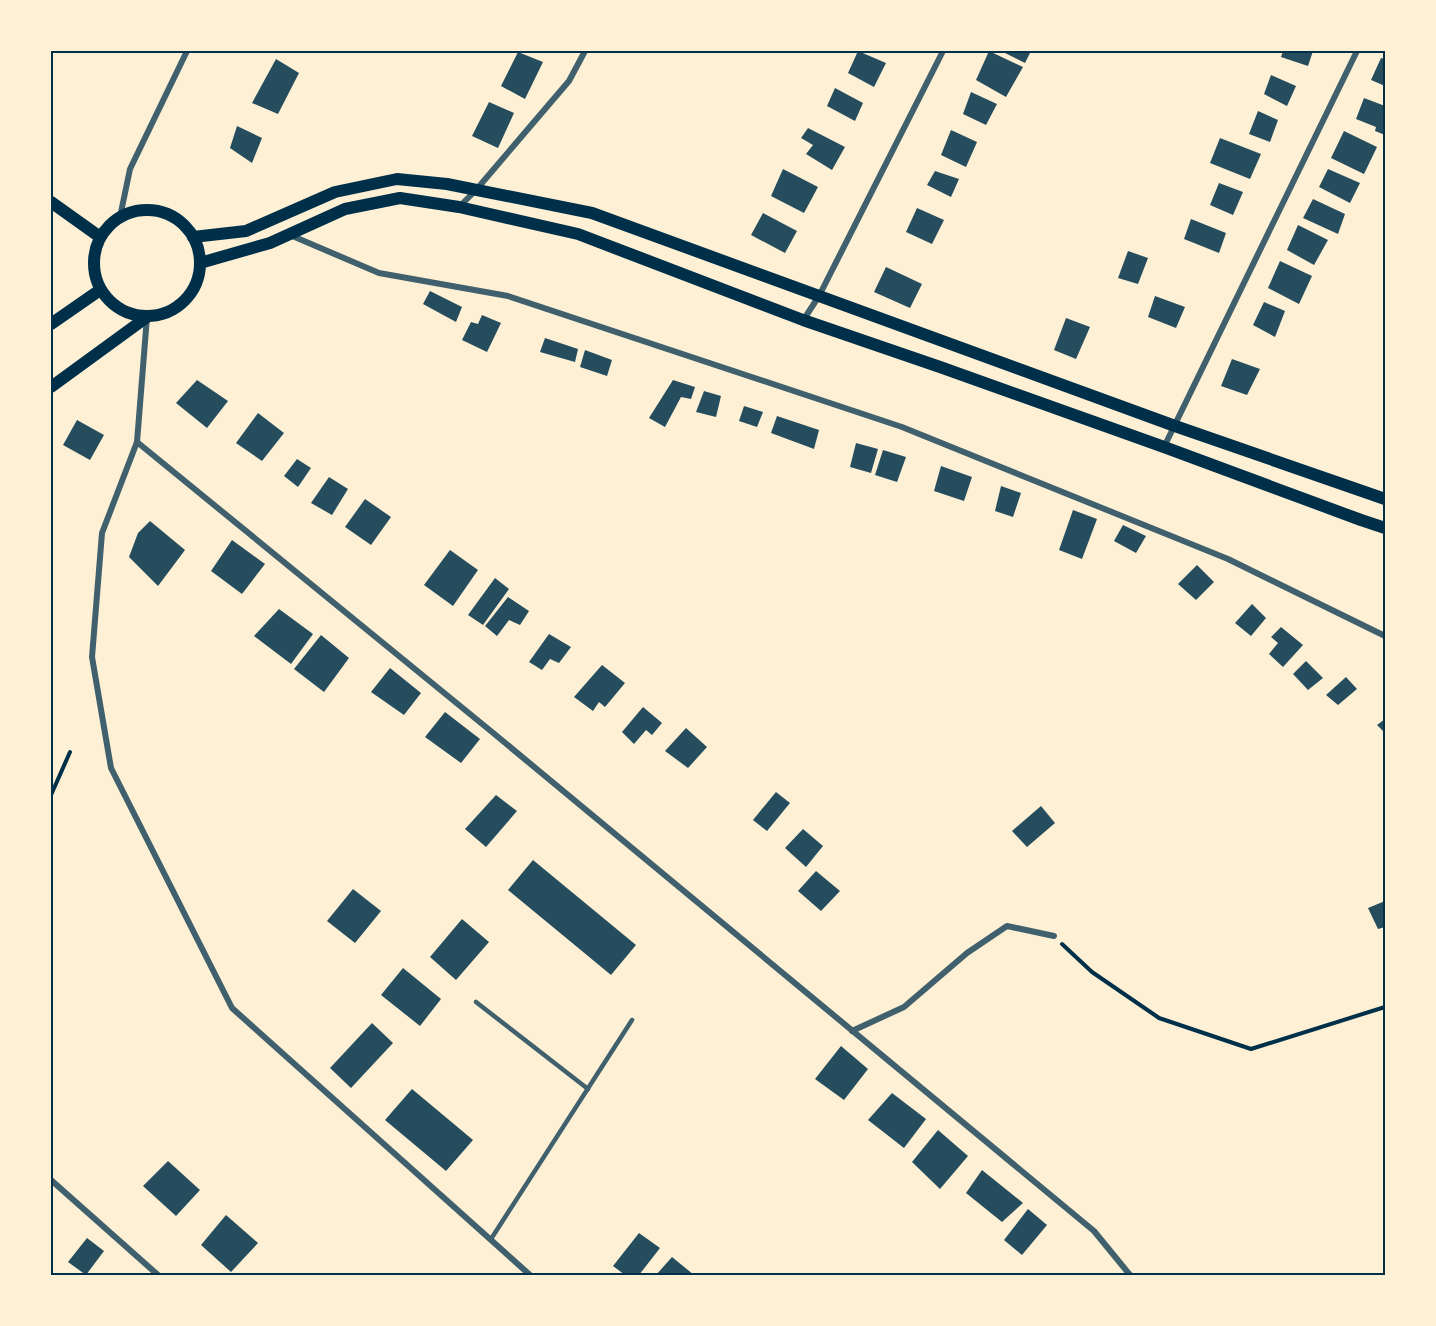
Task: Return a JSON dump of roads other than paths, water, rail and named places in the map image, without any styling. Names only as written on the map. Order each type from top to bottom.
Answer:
[{"type":"main road","points":[[193,237],[246,231],[335,192],[397,179],[447,184],[592,213],[1174,426],[1385,499]]},
{"type":"main road","points":[[200,263],[270,243],[345,209],[400,198],[459,207],[578,234],[803,320],[1164,447],[1385,528]]},
{"type":"main road","points":[[51,202],[100,237]]},
{"type":"main road","points":[[152,210],[168,214],[183,224],[193,237],[200,263],[198,280],[190,295],[178,307],[163,314],[147,317],[133,315],[120,310],[100,290],[93,263],[95,250],[100,237],[109,225],[120,217],[136,211],[152,210]]},
{"type":"main road","points":[[51,324],[100,290]]},
{"type":"main road","points":[[51,387],[147,317]]},
{"type":"street","points":[[120,217],[130,169],[187,51]]},
{"type":"street","points":[[459,207],[569,81],[585,51]]},
{"type":"street","points":[[803,320],[819,296],[943,51]]},
{"type":"street","points":[[1164,447],[1357,51]]},
{"type":"street","points":[[288,235],[379,273],[508,296],[902,427],[1228,559],[1385,636]]},
{"type":"street","points":[[147,317],[138,442],[102,533],[96,601],[92,657],[111,768],[232,1008],[530,1275]]},
{"type":"street","points":[[138,442],[1094,1232],[1130,1275]]},
{"type":"street","points":[[852,1031],[904,1007],[967,953],[1007,926],[1054,936]]},
{"type":"street","points":[[51,1180],[158,1275]]},
{"type":"lane","points":[[476,1002],[588,1089]]},
{"type":"lane","points":[[491,1239],[632,1020]]}]
